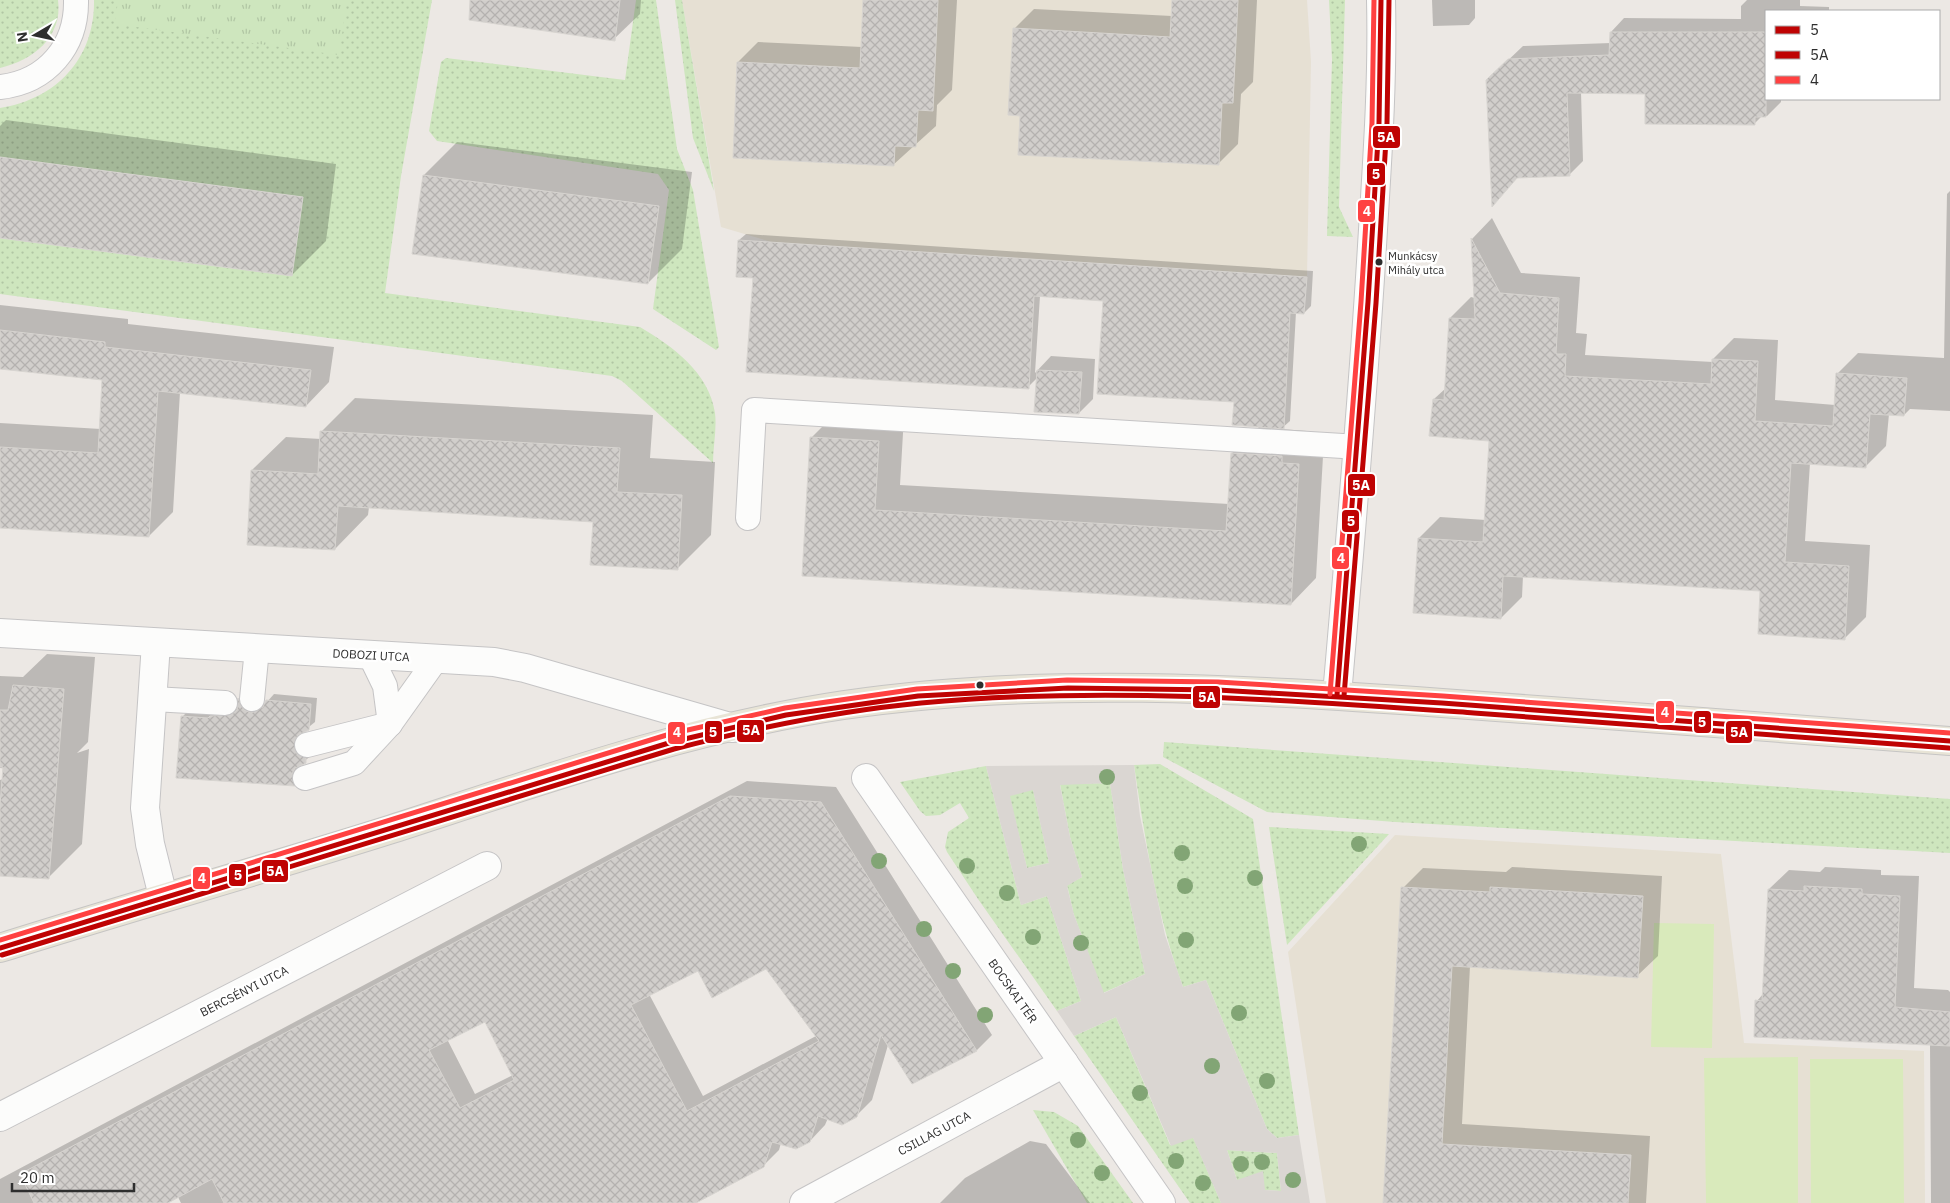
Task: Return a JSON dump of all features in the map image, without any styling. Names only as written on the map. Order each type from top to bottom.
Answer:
[{"type":"main road","points":[[0,948],[163,896],[315,853],[640,749],[843,705],[1037,688],[1143,687],[1337,696],[1950,741]]},
{"type":"street","points":[[1337,696],[1359,447],[1378,140],[1382,46],[1381,0]]},
{"type":"street","name":"DOBOZI UTCA","points":[[0,633],[494,662],[525,668],[733,728]]},
{"type":"street","points":[[156,643],[145,808],[150,844],[163,896]]},
{"type":"street","name":"BOCSKAI TÉR","points":[[866,778],[1161,1203]]},
{"type":"street","name":"BERCSÉNYI UTCA","points":[[0,1117],[487,866]]},
{"type":"street","name":"CSILLAG UTCA","points":[[804,1203],[1064,1063]]},
{"type":"lane","points":[[0,87],[27,80],[44,70],[62,54],[72,35],[76,0]]},
{"type":"lane","points":[[748,518],[754,410],[1359,447]]},
{"type":"lane","points":[[252,699],[257,649]]},
{"type":"lane","points":[[370,655],[385,686],[390,724]]},
{"type":"lane","points":[[305,778],[354,763],[390,724],[437,658]]},
{"type":"lane","points":[[153,699],[225,703]]},
{"type":"lane","points":[[307,745],[390,724]]},
{"type":"shaded area","points":[[682,0],[1307,0],[1311,62],[1307,277],[775,243],[721,227]]},
{"type":"shaded area","points":[[1134,765],[1140,816],[1165,935],[1183,987],[1206,980],[1267,1129],[1277,1138],[1299,1135],[1310,1203],[1221,1203],[1193,1138],[1171,1146],[1116,1017],[1074,1036],[1057,1011],[1081,1001],[1047,896],[1021,905],[986,766]],"holes":[[[1110,783],[1123,869],[1145,974],[1104,993],[1074,915],[1067,886],[1082,877],[1070,837],[1060,785]],[[1033,790],[1049,863],[1027,868],[1010,796]],[[1227,1150],[1277,1153],[1281,1191],[1265,1190],[1263,1171],[1237,1180]]]},
{"type":"shaded area","points":[[1395,835],[1721,854],[1744,1043],[1924,1051],[1925,1203],[1326,1203],[1288,952]]},
{"type":"green space","points":[[0,0],[58,0],[58,13],[56,25],[51,36],[43,45],[24,59],[0,68]]},
{"type":"green space","points":[[94,0],[432,0],[401,176],[385,293],[640,327],[676,352],[697,373],[705,385],[715,413],[713,463],[622,381],[612,376],[0,294],[0,108],[20,103],[39,95],[55,85],[69,72],[80,57],[88,40],[93,21]]},
{"type":"green space","points":[[118,0],[347,0],[339,55],[115,24]]},
{"type":"green space","points":[[636,0],[656,0],[677,149],[693,190],[719,347],[716,350],[653,309],[669,190],[658,174],[437,141],[429,131],[441,62],[446,58],[625,80]]},
{"type":"green space","points":[[675,0],[682,0],[714,191],[693,138]]},
{"type":"green space","points":[[1329,0],[1345,0],[1339,207],[1353,237],[1327,236],[1332,59]]},
{"type":"green space","points":[[1164,742],[1950,799],[1950,853],[1395,822],[1267,812],[1163,757]]},
{"type":"green space","points":[[1160,764],[1253,819],[1299,1135],[1277,1138],[1267,1129],[1206,980],[1183,987],[1159,905],[1147,849],[1134,765]]},
{"type":"green space","points":[[986,766],[1021,905],[1047,896],[1081,1001],[1057,1011],[947,852],[945,847],[948,832],[969,818],[960,803],[940,815],[926,816],[920,811],[900,782]]},
{"type":"green space","points":[[1110,783],[1123,869],[1145,974],[1103,993],[1074,915],[1067,885],[1082,877],[1070,837],[1060,784]]},
{"type":"green space","points":[[1033,789],[1049,863],[1027,868],[1009,795]]},
{"type":"green space","points":[[1269,827],[1389,834],[1287,945]]},
{"type":"green space","points":[[1654,923],[1714,924],[1712,1048],[1651,1047]]},
{"type":"green space","points":[[1116,1017],[1170,1145],[1193,1137],[1221,1203],[1190,1203],[1074,1036]]},
{"type":"green space","points":[[1798,1057],[1798,1203],[1706,1203],[1704,1058]]},
{"type":"green space","points":[[1810,1059],[1903,1059],[1904,1203],[1811,1203]]},
{"type":"green space","points":[[1033,1110],[1054,1112],[1078,1126],[1133,1203],[1087,1203]]},
{"type":"green space","points":[[1227,1150],[1277,1153],[1281,1191],[1264,1190],[1237,1180]]},
{"type":"building","points":[[470,0],[620,0],[615,41],[469,20]]},
{"type":"building","points":[[863,0],[938,0],[933,111],[918,110],[916,147],[895,146],[894,166],[733,158],[737,62],[860,68]]},
{"type":"building","points":[[1172,0],[1238,0],[1233,103],[1222,103],[1219,165],[1018,155],[1020,116],[1008,115],[1013,28],[1170,37]]},
{"type":"building","points":[[1610,32],[1765,32],[1766,117],[1755,117],[1755,125],[1645,124],[1645,94],[1567,93],[1570,176],[1517,178],[1492,207],[1486,80],[1508,59],[1609,55]]},
{"type":"building","points":[[0,157],[303,197],[292,276],[0,238]]},
{"type":"building","points":[[423,175],[659,206],[648,284],[412,254]]},
{"type":"building","points":[[1471,238],[1500,293],[1559,298],[1556,354],[1566,354],[1565,376],[1711,384],[1712,359],[1758,361],[1755,421],[1833,426],[1836,373],[1907,378],[1904,416],[1870,414],[1866,468],[1791,463],[1785,562],[1849,566],[1845,640],[1758,634],[1760,591],[1503,576],[1501,619],[1413,613],[1418,538],[1483,542],[1489,441],[1429,436],[1433,399],[1444,400],[1449,318],[1475,319]]},
{"type":"building","points":[[738,240],[1307,277],[1304,314],[1290,313],[1284,429],[1232,425],[1234,402],[1097,394],[1103,301],[1034,296],[1029,389],[746,372],[753,278],[736,277]]},
{"type":"building","points":[[0,330],[105,342],[105,347],[311,370],[306,407],[158,391],[149,537],[0,528],[0,447],[98,453],[102,380],[0,369]]},
{"type":"building","points":[[1037,370],[1082,372],[1079,414],[1034,412]]},
{"type":"building","points":[[320,431],[620,448],[617,492],[682,495],[678,570],[590,565],[593,522],[338,506],[335,550],[247,545],[251,470],[318,474]]},
{"type":"building","points":[[810,437],[879,441],[875,510],[1226,531],[1231,453],[1282,456],[1282,463],[1299,464],[1291,605],[802,576]]},
{"type":"building","points":[[13,685],[64,689],[49,879],[0,876],[0,805],[3,767],[0,767],[0,710],[8,710]]},
{"type":"building","points":[[238,698],[244,710],[251,713],[263,707],[266,700],[311,704],[309,730],[298,735],[294,742],[297,754],[306,758],[306,763],[295,768],[292,774],[295,786],[176,778],[181,716],[208,718],[210,716],[231,715],[237,710]]},
{"type":"building","points":[[730,796],[821,802],[977,1051],[912,1084],[881,1035],[857,1117],[842,1125],[818,1116],[810,1142],[796,1149],[772,1142],[764,1167],[696,1203],[224,1203],[212,1179],[168,1203],[34,1203],[20,1174]],"holes":[[[766,969],[819,1041],[687,1111],[631,1005],[698,971],[712,998]],[[485,1022],[514,1080],[460,1108],[429,1050]]]},
{"type":"building","points":[[1804,886],[1862,889],[1862,894],[1900,896],[1895,1007],[1950,1012],[1950,1046],[1754,1037],[1755,1000],[1762,1001],[1768,889],[1804,891]]},
{"type":"building","points":[[1401,887],[1490,892],[1490,887],[1643,896],[1638,978],[1452,966],[1442,1144],[1631,1155],[1628,1203],[1383,1203]]},
{"type":"transit line","name":"4","points":[[1330,694],[1361,302],[1372,123],[1374,0]]},
{"type":"transit line","name":"5","points":[[1337,695],[1368,302],[1379,123],[1381,0]]},
{"type":"transit line","name":"5A","points":[[1344,696],[1376,303],[1387,123],[1389,0]]},
{"type":"transit line","name":"4","points":[[0,940],[670,734],[785,708],[917,689],[1067,680],[1218,682],[1443,696],[1950,733]]},
{"type":"transit line","name":"5","points":[[0,948],[672,742],[786,715],[918,696],[1068,688],[1218,690],[1442,703],[1950,741]]},
{"type":"transit line","name":"5A","points":[[2,955],[674,749],[796,721],[890,706],[990,698],[1128,695],[1198,697],[1534,717],[1949,748]]},
{"type":"place","name":"Munkácsy Mihály utca","points":[[1379,262]]}]
